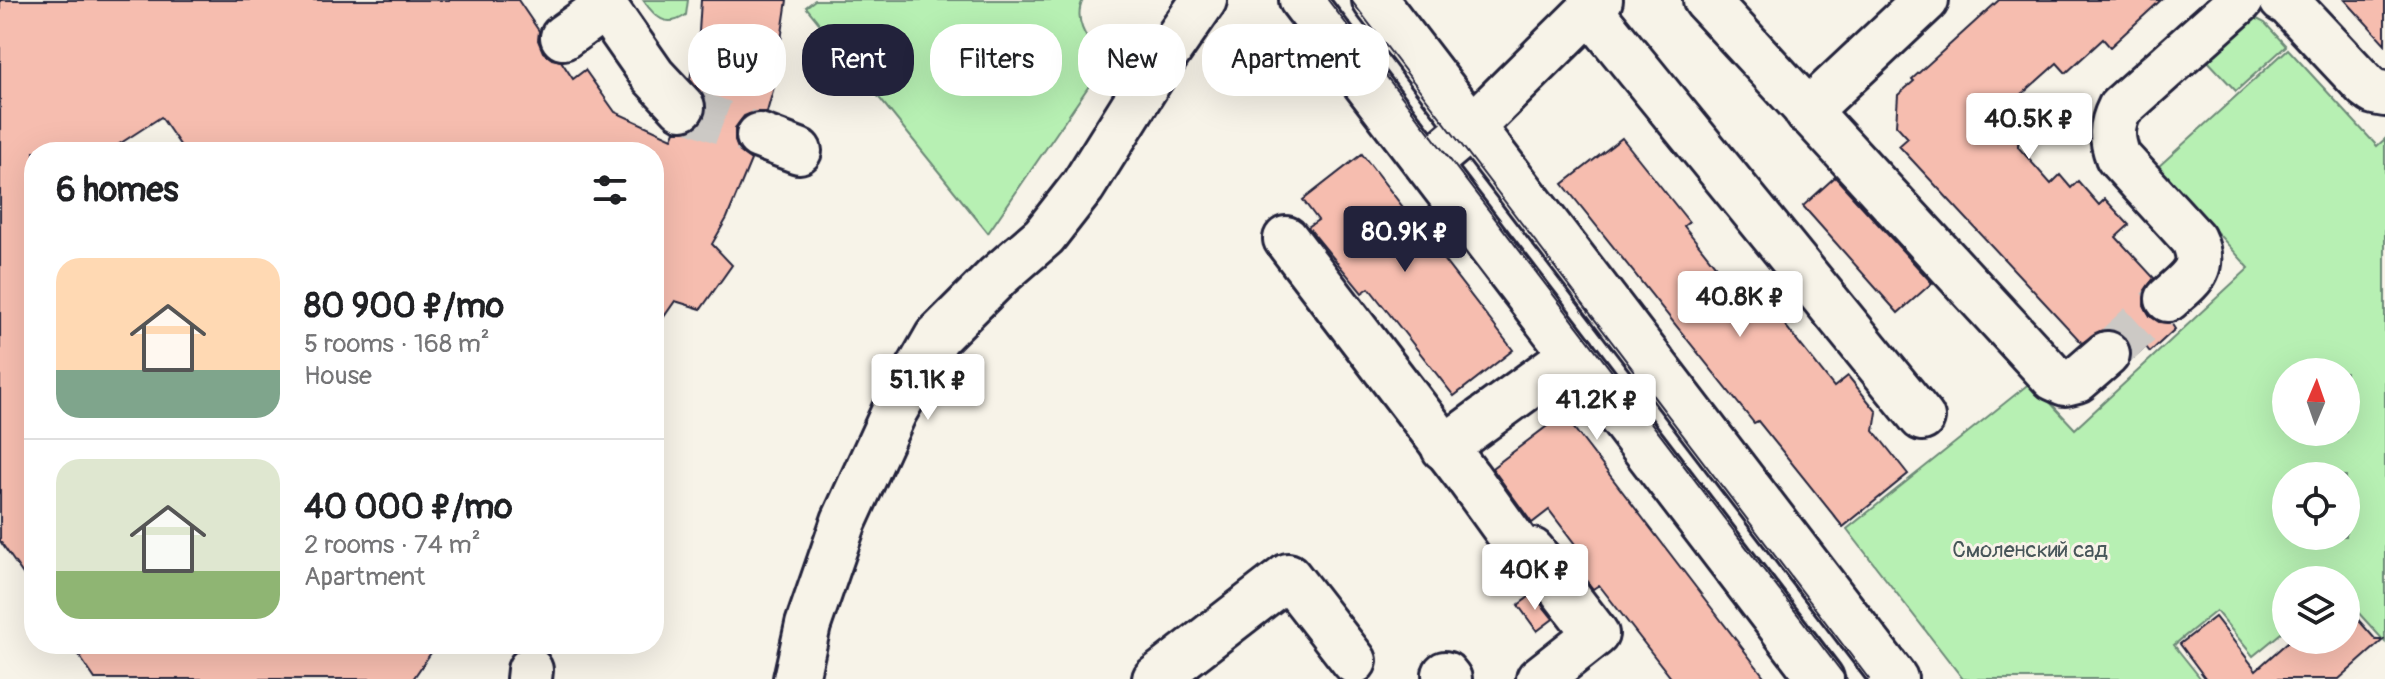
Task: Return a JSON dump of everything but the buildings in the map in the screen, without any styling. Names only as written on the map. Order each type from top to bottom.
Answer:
[{"type":"main road","points":[[796,679],[808,625],[844,521],[894,412],[937,337],[988,268],[1044,236],[1083,186],[1204,0]]},
{"type":"main road","points":[[1302,0],[1821,679]]},
{"type":"main road","points":[[1375,0],[1895,679]]},
{"type":"main road","points":[[1706,0],[2054,378],[2065,383],[2077,380],[2107,354]]},
{"type":"main road","points":[[1807,112],[1926,0]]},
{"type":"main road","points":[[2168,299],[2193,275],[2199,264],[2199,251],[2193,239],[2118,157],[2112,141],[2112,123],[2120,108],[2241,0]]},
{"type":"main road","points":[[2282,0],[2366,86],[2374,92],[2385,94]]},
{"type":"main road","points":[[563,37],[602,4],[653,76],[682,107]]},
{"type":"main road","points":[[1428,164],[1473,126],[1595,5],[1922,418]]},
{"type":"main road","points":[[759,136],[799,151]]},
{"type":"main road","points":[[1286,239],[1520,549],[1532,551],[1596,634],[1539,679]]},
{"type":"main road","points":[[1444,448],[1573,354]]},
{"type":"main road","points":[[1155,679],[1288,576],[1354,661]]},
{"type":"green space","points":[[643,0],[688,0],[686,15],[667,21]]},
{"type":"green space","points":[[815,0],[1083,0],[1081,24],[1078,24],[1078,96],[1082,96],[988,233],[878,96],[914,96],[914,24],[820,24],[806,7]]},
{"type":"green space","points":[[2255,18],[2265,23],[2286,46],[2236,91],[2205,58],[2245,22]]},
{"type":"green space","name":"Смоленский сад","points":[[2288,49],[2377,146],[2385,139],[2385,642],[2360,614],[2360,566],[2272,566],[2272,640],[2253,656],[2216,611],[2174,645],[2201,679],[1963,679],[1847,529],[2031,382],[2075,429],[2249,268],[2158,167]]},
{"type":"tunnel","points":[[682,107],[759,136]]},
{"type":"tunnel","points":[[2107,354],[2168,299]]},
{"type":"tram line","points":[[1328,0],[1847,679]]},
{"type":"tram line","points":[[1351,0],[1869,679]]}]
